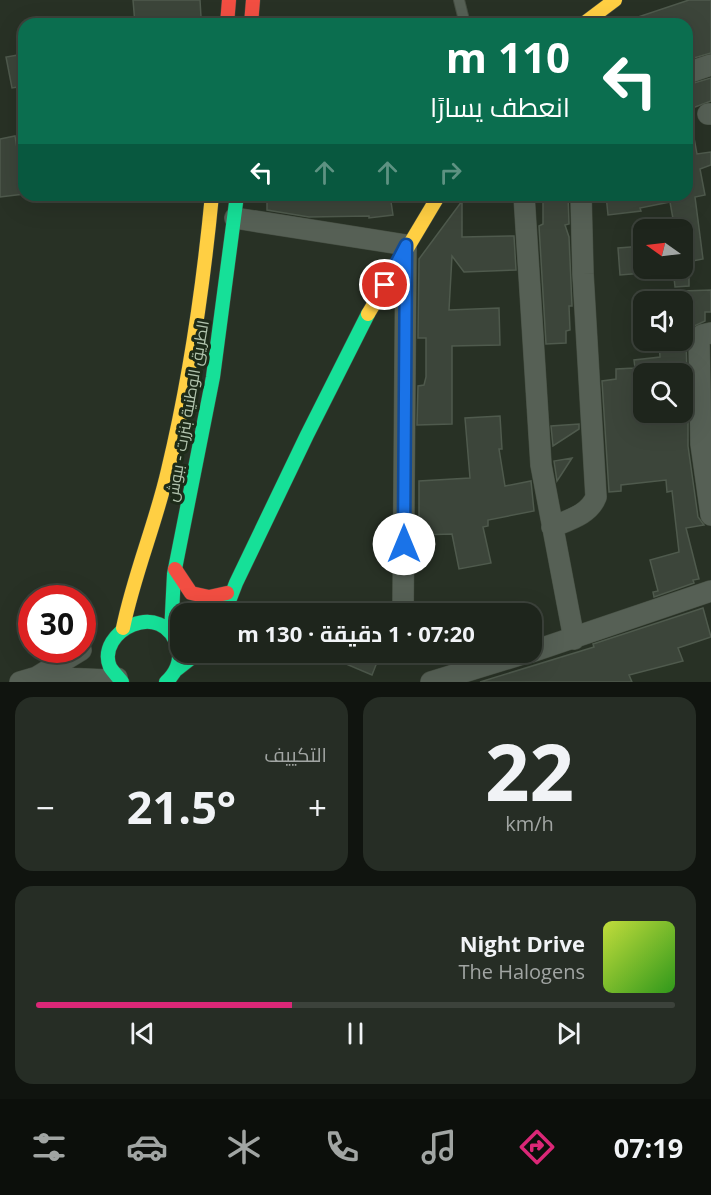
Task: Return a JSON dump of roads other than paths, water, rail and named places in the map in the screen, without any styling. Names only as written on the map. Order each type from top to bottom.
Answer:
[{"type":"main road","points":[[228,18],[230,0]]},
{"type":"main road","points":[[252,18],[253,0]]},
{"type":"main road","points":[[591,18],[615,0]]},
{"type":"main road","name":"الطريق الوطنية بنزرت - ببوش","points":[[119,680],[112,669],[110,650],[121,630],[158,510],[177,429],[192,348],[211,201]]},
{"type":"main road","name":"الطريق الوطنية بنزرت - ببوش","points":[[175,603],[176,569],[213,377],[236,201]]},
{"type":"main road","points":[[228,603],[231,588],[343,365],[406,245],[435,201]]},
{"type":"main road","points":[[176,569],[191,593],[209,597],[231,588]]},
{"type":"main road","points":[[215,603],[231,588]]},
{"type":"main road","points":[[121,630],[139,621],[151,621],[170,631]]},
{"type":"main road","name":"الطريق الوطنية بنزرت - ببوش","points":[[170,678],[175,663]]},
{"type":"main road","points":[[170,678],[187,663]]},
{"type":"street","points":[[693,71],[711,65]]},
{"type":"street","points":[[524,201],[537,419],[552,527],[574,639]]},
{"type":"street","points":[[552,527],[585,512],[593,506],[596,497],[583,274],[581,201]]},
{"type":"street","points":[[235,218],[406,245],[403,603]]},
{"type":"street","points":[[711,333],[702,335],[699,339],[701,444],[711,515]]},
{"type":"street","points":[[542,648],[711,591]]},
{"type":"street","points":[[96,639],[104,634],[121,630]]},
{"type":"street","points":[[29,679],[57,663]]},
{"type":"street","points":[[431,682],[494,663]]},
{"type":"street","points":[[29,679],[119,680]]},
{"type":"lane","points":[[459,0],[464,18]]}]
